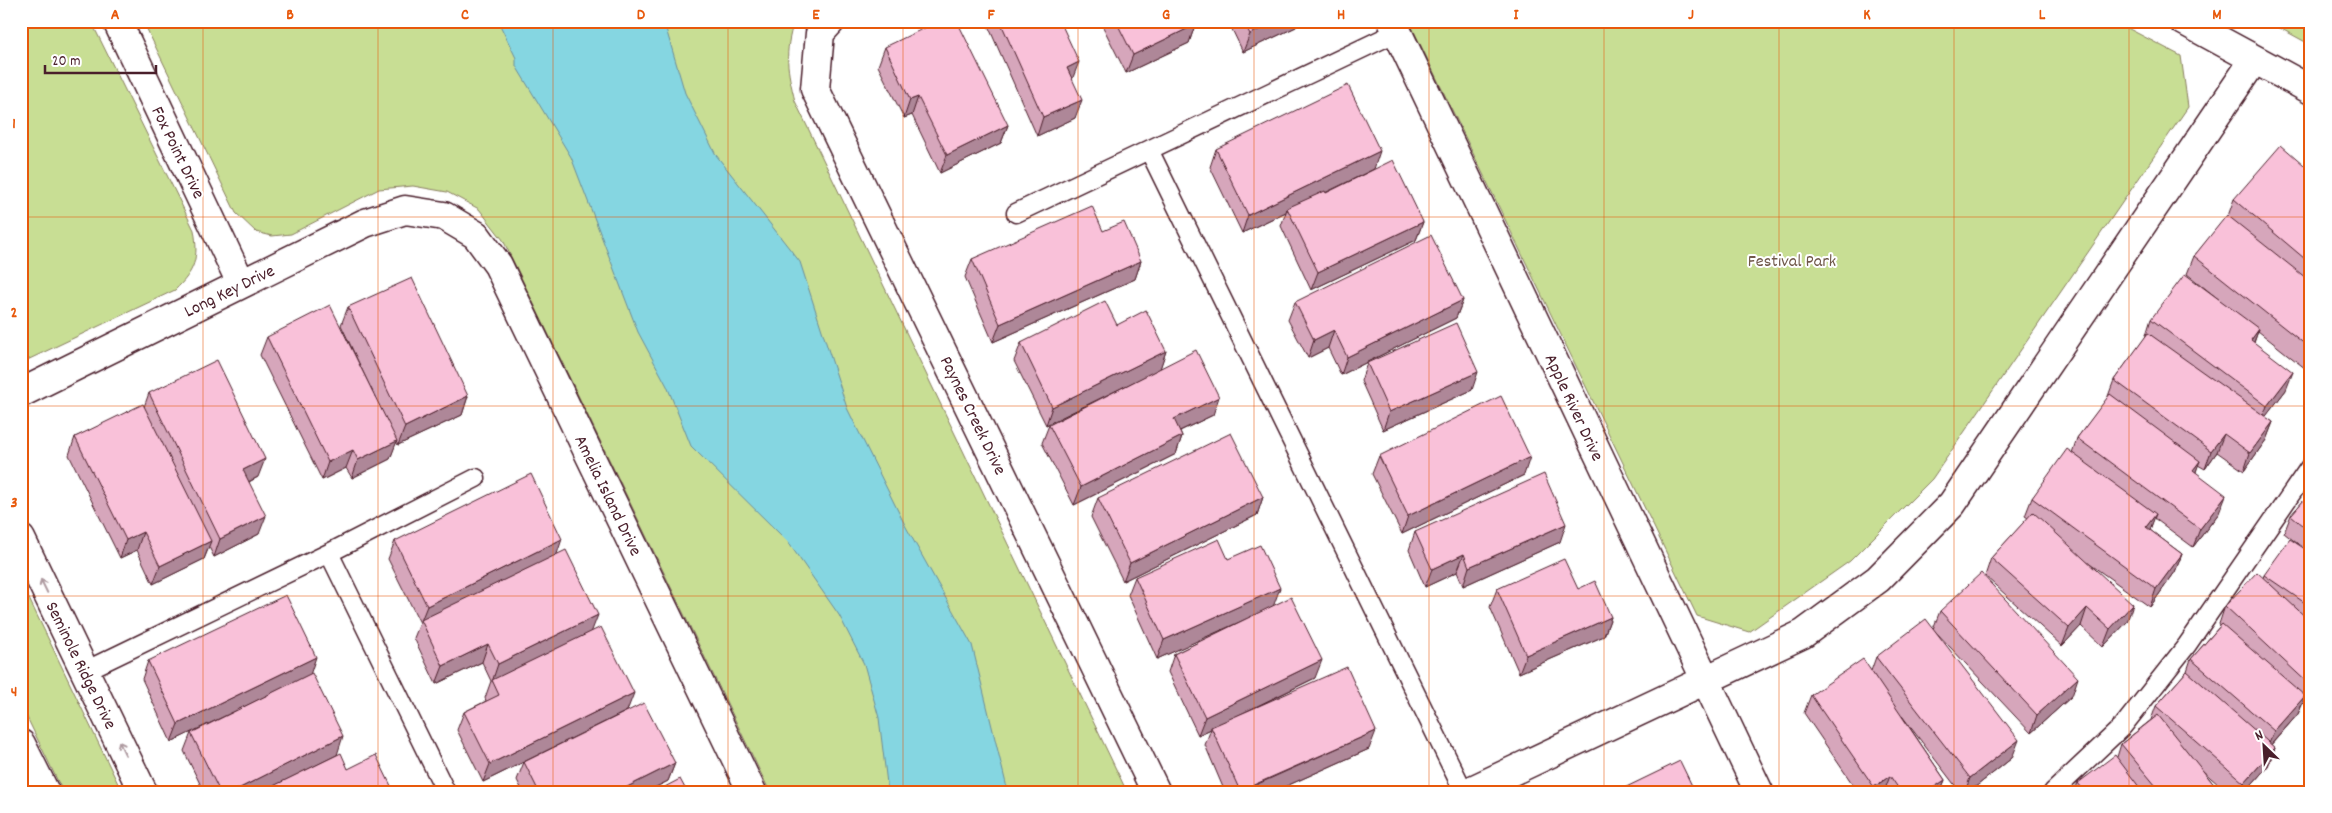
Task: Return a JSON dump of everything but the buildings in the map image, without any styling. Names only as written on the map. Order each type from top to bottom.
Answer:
[{"type":"street","name":"Fox Point Drive","points":[[117,21],[241,283]]},
{"type":"street","points":[[2184,21],[2311,90]]},
{"type":"street","name":"Paynes Creek Drive","points":[[825,27],[816,89],[1156,792]]},
{"type":"street","name":"Apple River Drive","points":[[1395,27],[1758,792]]},
{"type":"street","points":[[1468,792],[1803,634],[1878,579],[1952,504],[2254,60]]},
{"type":"street","name":"Long Key Drive","points":[[21,393],[365,223],[405,210],[444,216]]},
{"type":"street","name":"Amelia Island Drive","points":[[444,216],[476,235],[498,265],[752,792]]},
{"type":"street","name":"Seminole Ridge Drive","points":[[21,539],[144,792]]},
{"type":"street","points":[[21,744],[45,792]]},
{"type":"lane","points":[[1016,213],[1149,150],[1395,27]]},
{"type":"lane","points":[[1149,150],[1464,792]]},
{"type":"lane","points":[[2053,792],[2123,726],[2187,645],[2311,465]]},
{"type":"lane","points":[[85,671],[329,553],[476,478]]},
{"type":"lane","points":[[329,553],[446,792]]},
{"type":"green space","points":[[21,21],[91,21],[194,230],[196,249],[191,270],[175,290],[21,363]]},
{"type":"green space","points":[[143,21],[794,21],[789,43],[788,61],[795,101],[1127,792],[770,792],[503,240],[479,209],[447,192],[413,186],[379,189],[291,234],[272,236],[256,232],[236,213]]},
{"type":"green space","name":"Festival Park","points":[[1409,21],[2114,21],[2181,56],[2188,107],[1932,479],[1850,561],[1749,632],[1697,616]]},
{"type":"green space","points":[[2267,21],[2311,21],[2311,45]]},
{"type":"green space","points":[[21,582],[122,792],[63,792],[21,705]]},
{"type":"water","points":[[498,21],[664,22],[685,93],[716,155],[800,262],[847,408],[906,527],[972,645],[1008,792],[888,792],[879,718],[864,664],[839,615],[788,542],[691,446],[667,386],[638,332],[571,157],[516,66],[516,58]]}]
